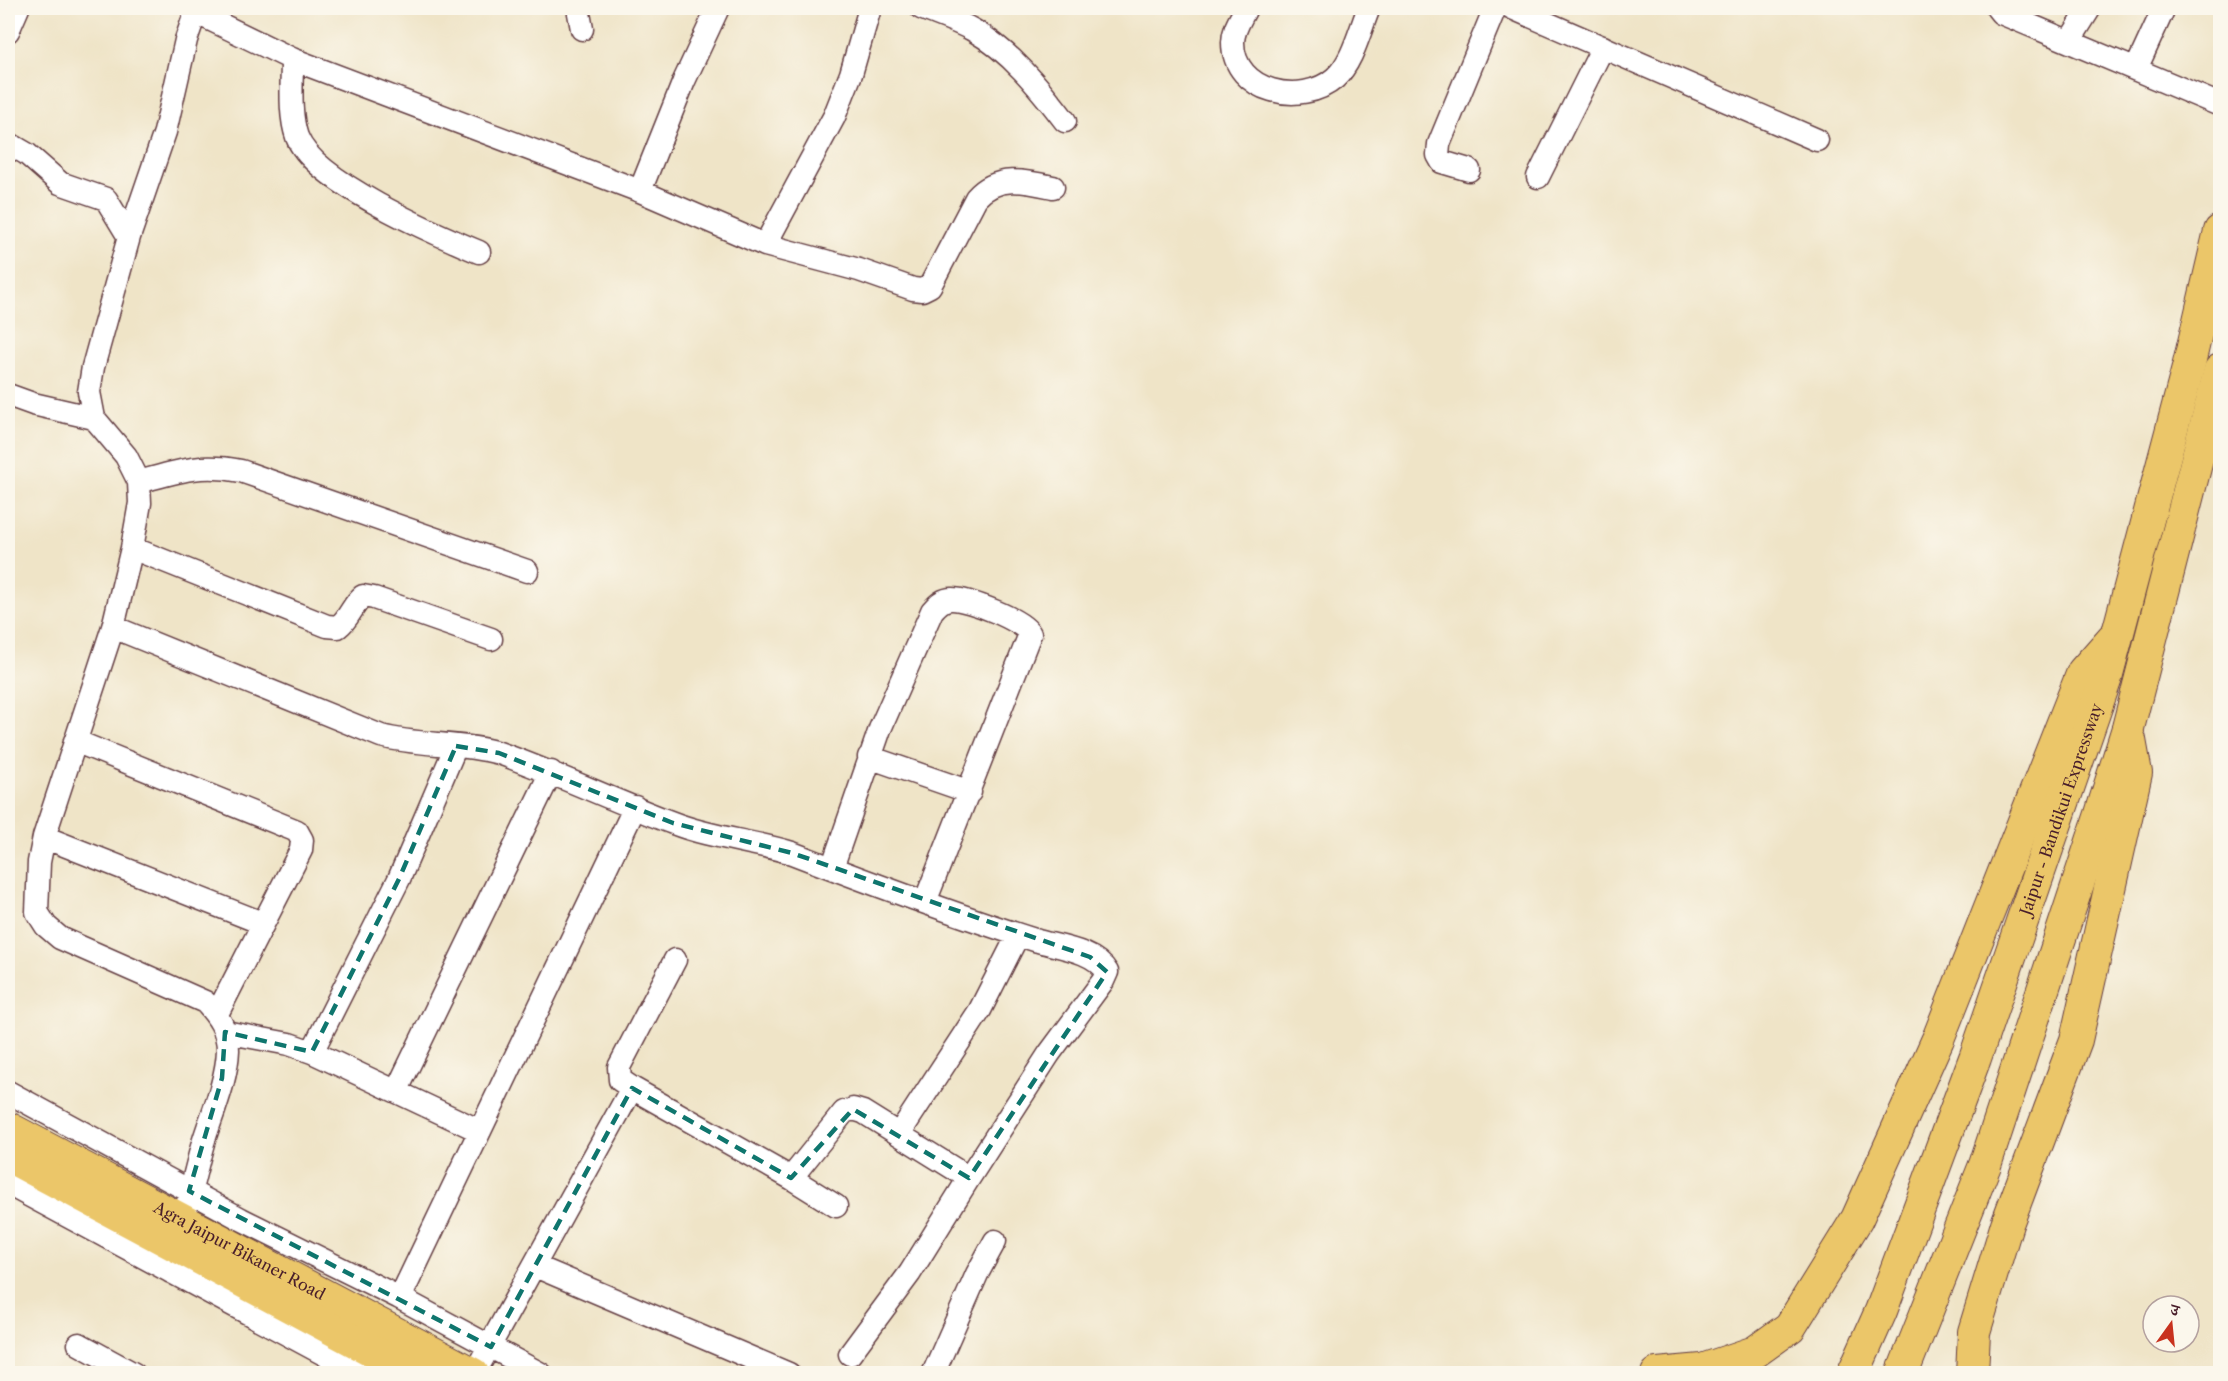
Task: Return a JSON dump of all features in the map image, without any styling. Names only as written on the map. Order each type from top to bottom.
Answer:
[{"type":"highway","name":"Jaipur - Bandikui Expressway","points":[[1853,1374],[1881,1311],[1975,1058],[2106,678],[2188,368],[2220,231]]},
{"type":"highway","points":[[1902,1374],[1985,1166],[2128,728],[2220,370]]},
{"type":"highway","points":[[1657,1374],[1702,1371],[1755,1352],[1790,1326],[1857,1219],[1938,1039],[2083,672],[2119,631]]},
{"type":"highway","points":[[1972,1374],[1974,1332],[2007,1224],[2076,1040],[2136,773],[2128,728]]},
{"type":"highway","name":"Agra Jaipur Bikaner Road","points":[[8,1128],[176,1246],[474,1374]]},
{"type":"highway","name":"Agra Jaipur Bikaner Road","points":[[8,1156],[416,1374]]},
{"type":"street","points":[[8,31],[18,8]]},
{"type":"street","points":[[640,191],[684,81],[718,8]]},
{"type":"street","points":[[765,245],[834,117],[851,74],[870,8]]},
{"type":"street","points":[[921,8],[973,30],[1005,55],[1039,88],[1065,121]]},
{"type":"street","points":[[1246,8],[1235,28],[1233,43],[1239,64],[1250,80],[1269,89],[1296,95],[1320,87],[1335,78],[1347,62],[1369,8]]},
{"type":"street","points":[[1469,170],[1442,162],[1438,155],[1439,144],[1495,8]]},
{"type":"street","points":[[1512,8],[1817,140]]},
{"type":"street","points":[[1997,8],[2001,13],[2070,40],[2220,105]]},
{"type":"street","points":[[2070,40],[2090,8]]},
{"type":"street","points":[[2136,69],[2164,8]]},
{"type":"street","points":[[176,1246],[228,1051],[221,1023],[205,1002],[60,938],[45,926],[37,912],[36,888],[44,837],[113,627],[132,548],[140,502],[139,482],[126,456],[94,418],[89,392],[93,367],[100,333],[129,237],[165,132],[196,10],[292,59],[640,191],[765,245],[922,290],[930,286],[935,279],[976,198],[983,189],[1016,179],[1053,188]]},
{"type":"street","points":[[1538,177],[1603,47]]},
{"type":"street","points":[[292,59],[293,117],[298,139],[307,153],[331,173],[392,214],[479,252]]},
{"type":"street","points":[[8,143],[27,154],[60,183],[106,199],[129,237]]},
{"type":"street","points":[[8,395],[33,404],[94,418]]},
{"type":"street","points":[[139,482],[190,467],[216,466],[241,471],[527,571]]},
{"type":"street","points":[[132,548],[327,626],[338,627],[346,621],[355,603],[363,596],[491,639]]},
{"type":"street","points":[[832,868],[869,757],[932,611],[939,603],[950,599],[961,600],[1017,621],[1026,626],[1030,634],[925,902]]},
{"type":"street","points":[[113,627],[381,736],[409,743],[479,747],[551,772],[706,834],[755,842],[1018,935],[1090,957],[1102,964],[1107,972],[1103,981],[1049,1054],[900,1287],[850,1354]]},
{"type":"street","points":[[75,741],[297,831],[302,840],[300,850],[262,923],[221,1023]]},
{"type":"street","points":[[312,1052],[399,879],[456,746]]},
{"type":"street","points":[[869,757],[970,792]]},
{"type":"street","points":[[397,1090],[551,772]]},
{"type":"street","points":[[400,1298],[635,807]]},
{"type":"street","points":[[44,837],[262,923]]},
{"type":"street","points":[[899,1134],[980,1010],[1018,935]]},
{"type":"street","points":[[675,960],[619,1067],[620,1080],[836,1206]]},
{"type":"street","points":[[221,1023],[312,1052],[480,1131]]},
{"type":"street","points":[[474,1374],[491,1347],[632,1088]]},
{"type":"street","points":[[8,1092],[189,1191],[400,1298],[541,1374]]},
{"type":"street","points":[[790,1178],[844,1112],[853,1108],[969,1178]]},
{"type":"street","points":[[8,1184],[176,1246],[361,1374]]},
{"type":"street","points":[[933,1374],[970,1289],[996,1241]]},
{"type":"street","points":[[535,1266],[789,1374]]},
{"type":"street","points":[[79,1344],[134,1374]]},
{"type":"highlighted area","points":[[456,746],[499,753],[673,823],[792,853],[1090,957],[1107,972],[969,1178],[853,1109],[791,1178],[632,1088],[491,1347],[189,1191],[222,1078],[225,1032],[312,1052],[399,879]]}]
